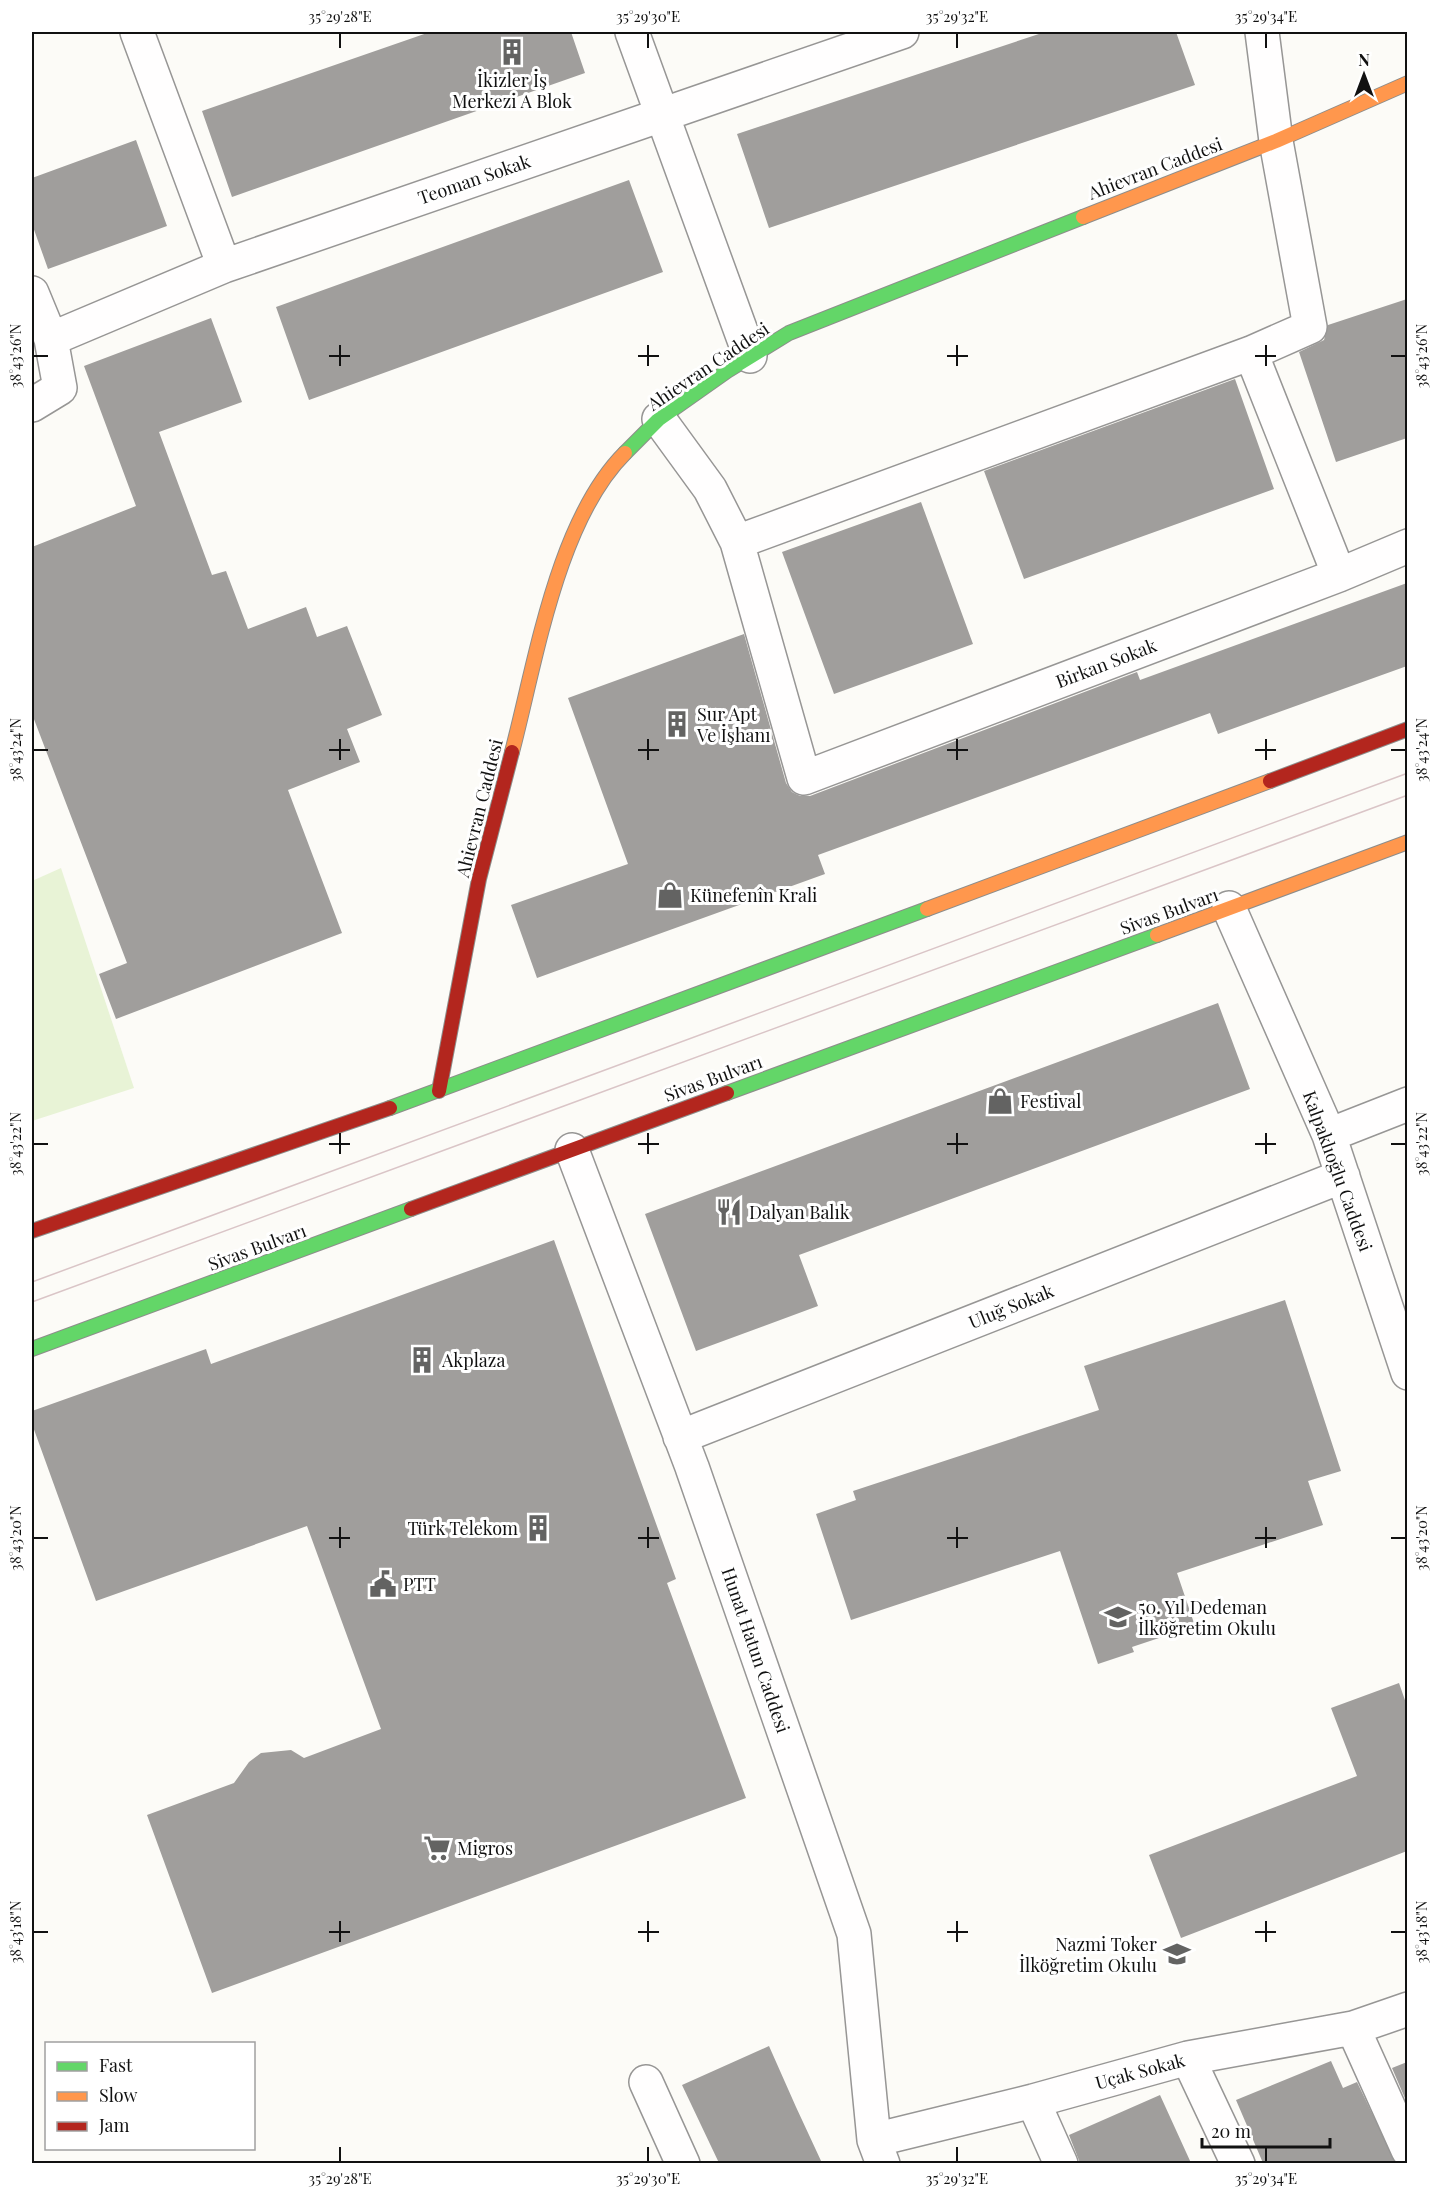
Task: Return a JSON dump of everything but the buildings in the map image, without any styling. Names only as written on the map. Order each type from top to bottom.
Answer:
[{"type":"main road","name":"Ahievran Caddesi","points":[[439,1091],[479,879],[556,582],[593,495],[618,460],[659,419],[750,356],[789,333],[1276,141],[1407,83]]},
{"type":"main road","points":[[32,1231],[439,1091],[1407,729]]},
{"type":"main road","name":"Sivas Bulvarı","points":[[32,1349],[1407,842]]},
{"type":"street","points":[[138,32],[224,266]]},
{"type":"street","points":[[632,32],[750,356]]},
{"type":"street","name":"Teoman Sokak","points":[[51,339],[224,266],[902,32]]},
{"type":"street","points":[[659,419],[710,489],[737,542],[1251,353],[1310,327],[1276,141],[1262,32]]},
{"type":"street","points":[[32,293],[51,339],[60,388],[32,405]]},
{"type":"street","points":[[1251,353],[1339,575]]},
{"type":"street","name":"Birkan Sokak","points":[[737,542],[804,778],[1339,575],[1407,546]]},
{"type":"street","name":"Kalpaklıoğlu Caddesi","points":[[1229,908],[1329,1135],[1407,1373]]},
{"type":"street","points":[[1329,1135],[1407,1104]]},
{"type":"street","name":"Hunat Hatun Caddesi","points":[[572,1150],[680,1437],[854,1934],[879,2152]]},
{"type":"street","name":"Uluğ Sokak","points":[[680,1437],[1342,1176]]},
{"type":"street","name":"Uçak Sokak","points":[[879,2152],[1032,2101],[1188,2058],[1353,2028],[1407,2008]]},
{"type":"street","points":[[1353,2028],[1407,2150]]},
{"type":"street","points":[[1188,2058],[1238,2163]]},
{"type":"street","points":[[646,2082],[683,2163]]},
{"type":"street","points":[[1032,2101],[1060,2163]]},
{"type":"green space","points":[[61,868],[134,1088],[32,1121],[32,881]]},
{"type":"tram line","points":[[32,1282],[1408,773]]},
{"type":"tram line","points":[[32,1302],[1408,795]]},
{"type":"traffic: fast","points":[[625,453],[659,419],[727,371],[789,333],[1083,217]]},
{"type":"traffic: fast","points":[[390,1108],[927,909]]},
{"type":"traffic: fast","points":[[727,1093],[1157,935]]},
{"type":"traffic: fast","points":[[32,1349],[411,1209]]},
{"type":"traffic: slow","points":[[1083,217],[1276,141],[1408,83]]},
{"type":"traffic: slow","points":[[512,752],[540,635],[566,553],[582,516],[602,482],[625,453]]},
{"type":"traffic: slow","points":[[927,909],[1270,781]]},
{"type":"traffic: slow","points":[[1157,935],[1408,842]]},
{"type":"traffic: jam","points":[[1270,781],[1408,729]]},
{"type":"traffic: jam","points":[[439,1091],[479,879],[512,752]]},
{"type":"traffic: jam","points":[[411,1209],[727,1093]]},
{"type":"traffic: jam","points":[[32,1231],[390,1108]]},
{"type":"place","name":"İkizler İş Merkezi A Blok","points":[[512,52]]},
{"type":"place","name":"Sur Apt Ve İşhanı","points":[[677,724]]},
{"type":"place","name":"Künefenîn Krali","points":[[670,895]]},
{"type":"place","name":"Festival","points":[[1000,1101]]},
{"type":"place","name":"Dalyan Balık","points":[[729,1212]]},
{"type":"place","name":"Akplaza","points":[[422,1360]]},
{"type":"place","name":"Türk Telekom","points":[[538,1528]]},
{"type":"place","name":"PTT","points":[[383,1584]]},
{"type":"place","name":"50. Yıl Dedeman İlköğretim Okulu","points":[[1118,1617]]},
{"type":"place","name":"Migros","points":[[437,1848]]},
{"type":"place","name":"Nazmi Toker İlköğretim Okulu","points":[[1177,1954]]}]
